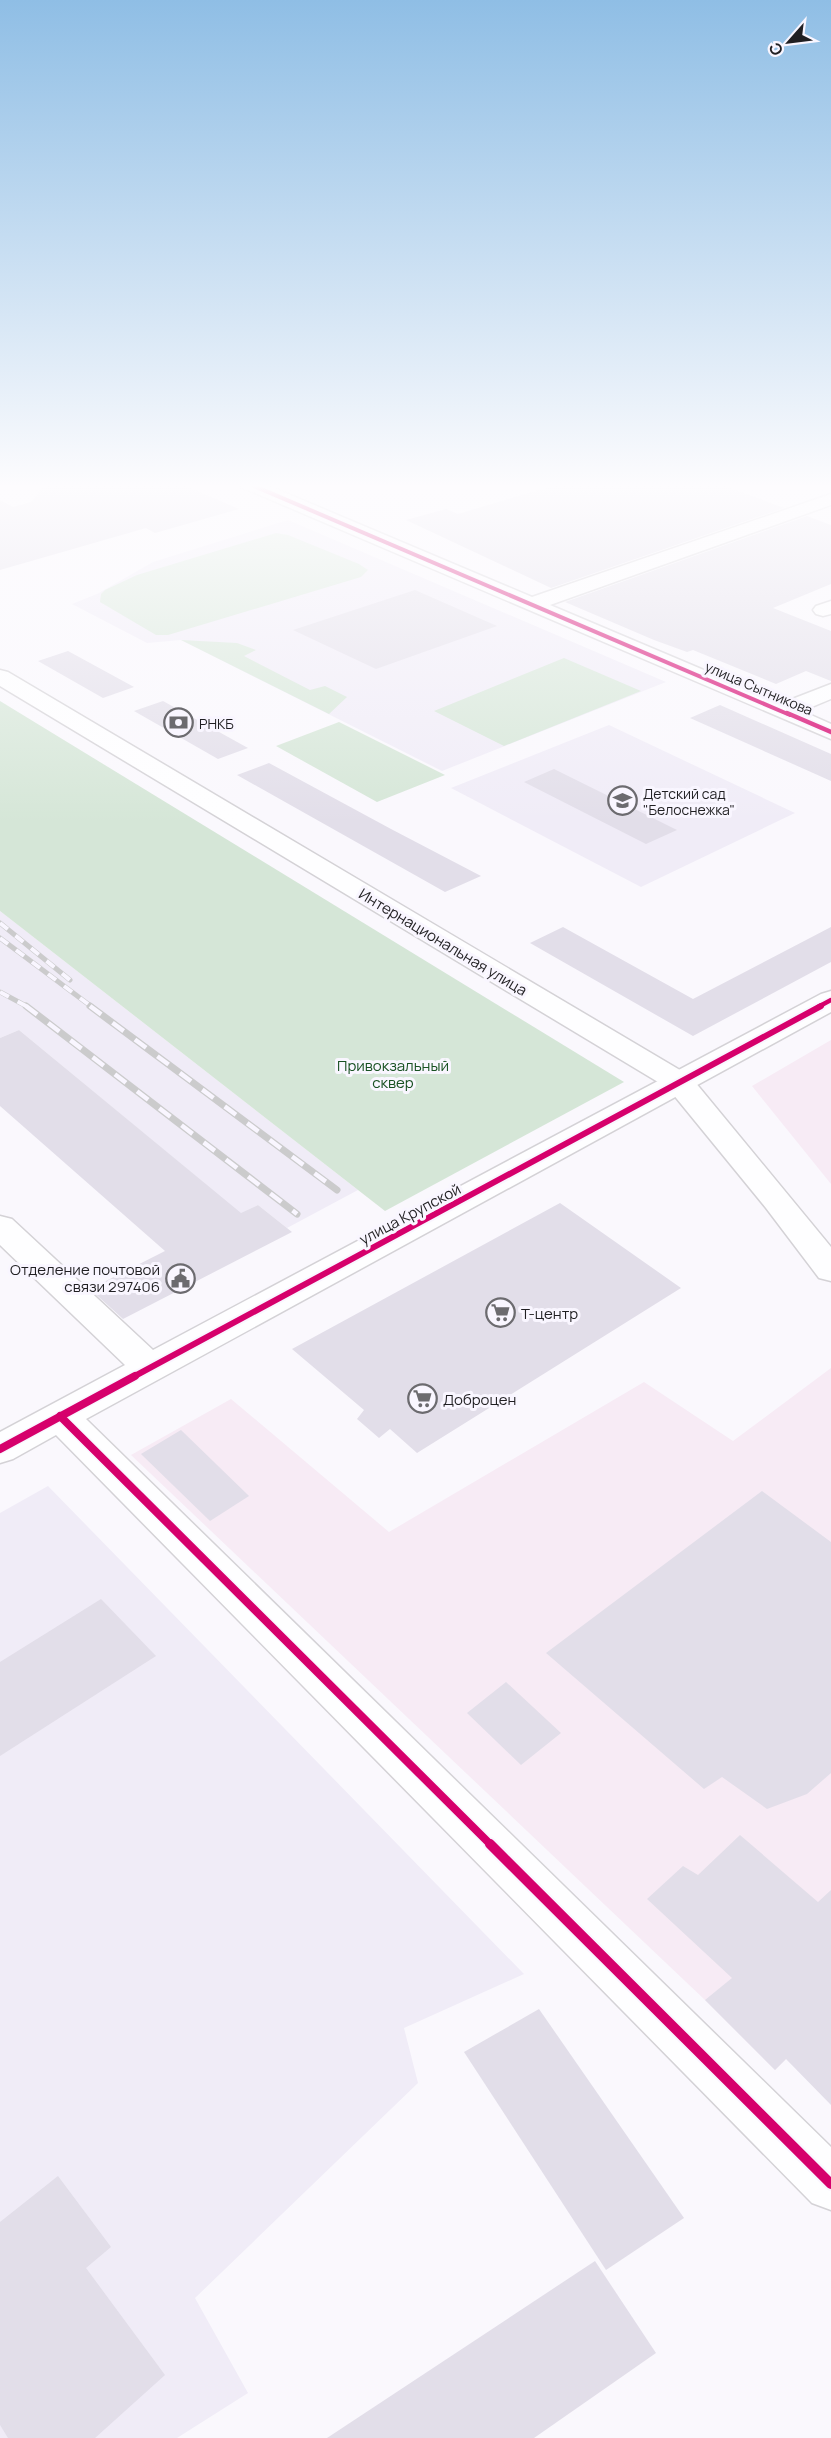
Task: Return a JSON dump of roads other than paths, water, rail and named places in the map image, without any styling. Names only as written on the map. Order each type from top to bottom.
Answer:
[{"type":"street","name":"улица Сытникова","points":[[516,597],[831,732]]},
{"type":"street","points":[[533,604],[554,597]]},
{"type":"street","points":[[831,607],[823,610],[831,613]]},
{"type":"street","name":"Интернациональная улица","points":[[0,678],[679,1082],[778,1201],[831,1270]]},
{"type":"street","points":[[783,711],[831,691]]},
{"type":"street","name":"улица Крупской","points":[[0,1449],[831,1000]]},
{"type":"street","points":[[0,1226],[151,1369]]},
{"type":"street","points":[[60,1416],[831,2184]]},
{"type":"railway","points":[[0,923],[70,980]]},
{"type":"railway","points":[[0,938],[92,1007]]},
{"type":"railway","points":[[0,992],[28,1007]]},
{"type":"railway","points":[[26,1006],[297,1214]]},
{"type":"railway","points":[[90,1006],[337,1190]]},
{"type":"place","name":"РНКБ","points":[[178,723]]},
{"type":"place","name":"Детский сад \"Белоснежка\"","points":[[622,801]]},
{"type":"place","name":"Отделение почтовой связи 297406","points":[[181,1278]]},
{"type":"place","name":"Т-центр","points":[[500,1313]]},
{"type":"place","name":"Доброцен","points":[[422,1399]]},
{"type":"park label","name":"Привокзальный сквер","points":[[393,1074]]}]
